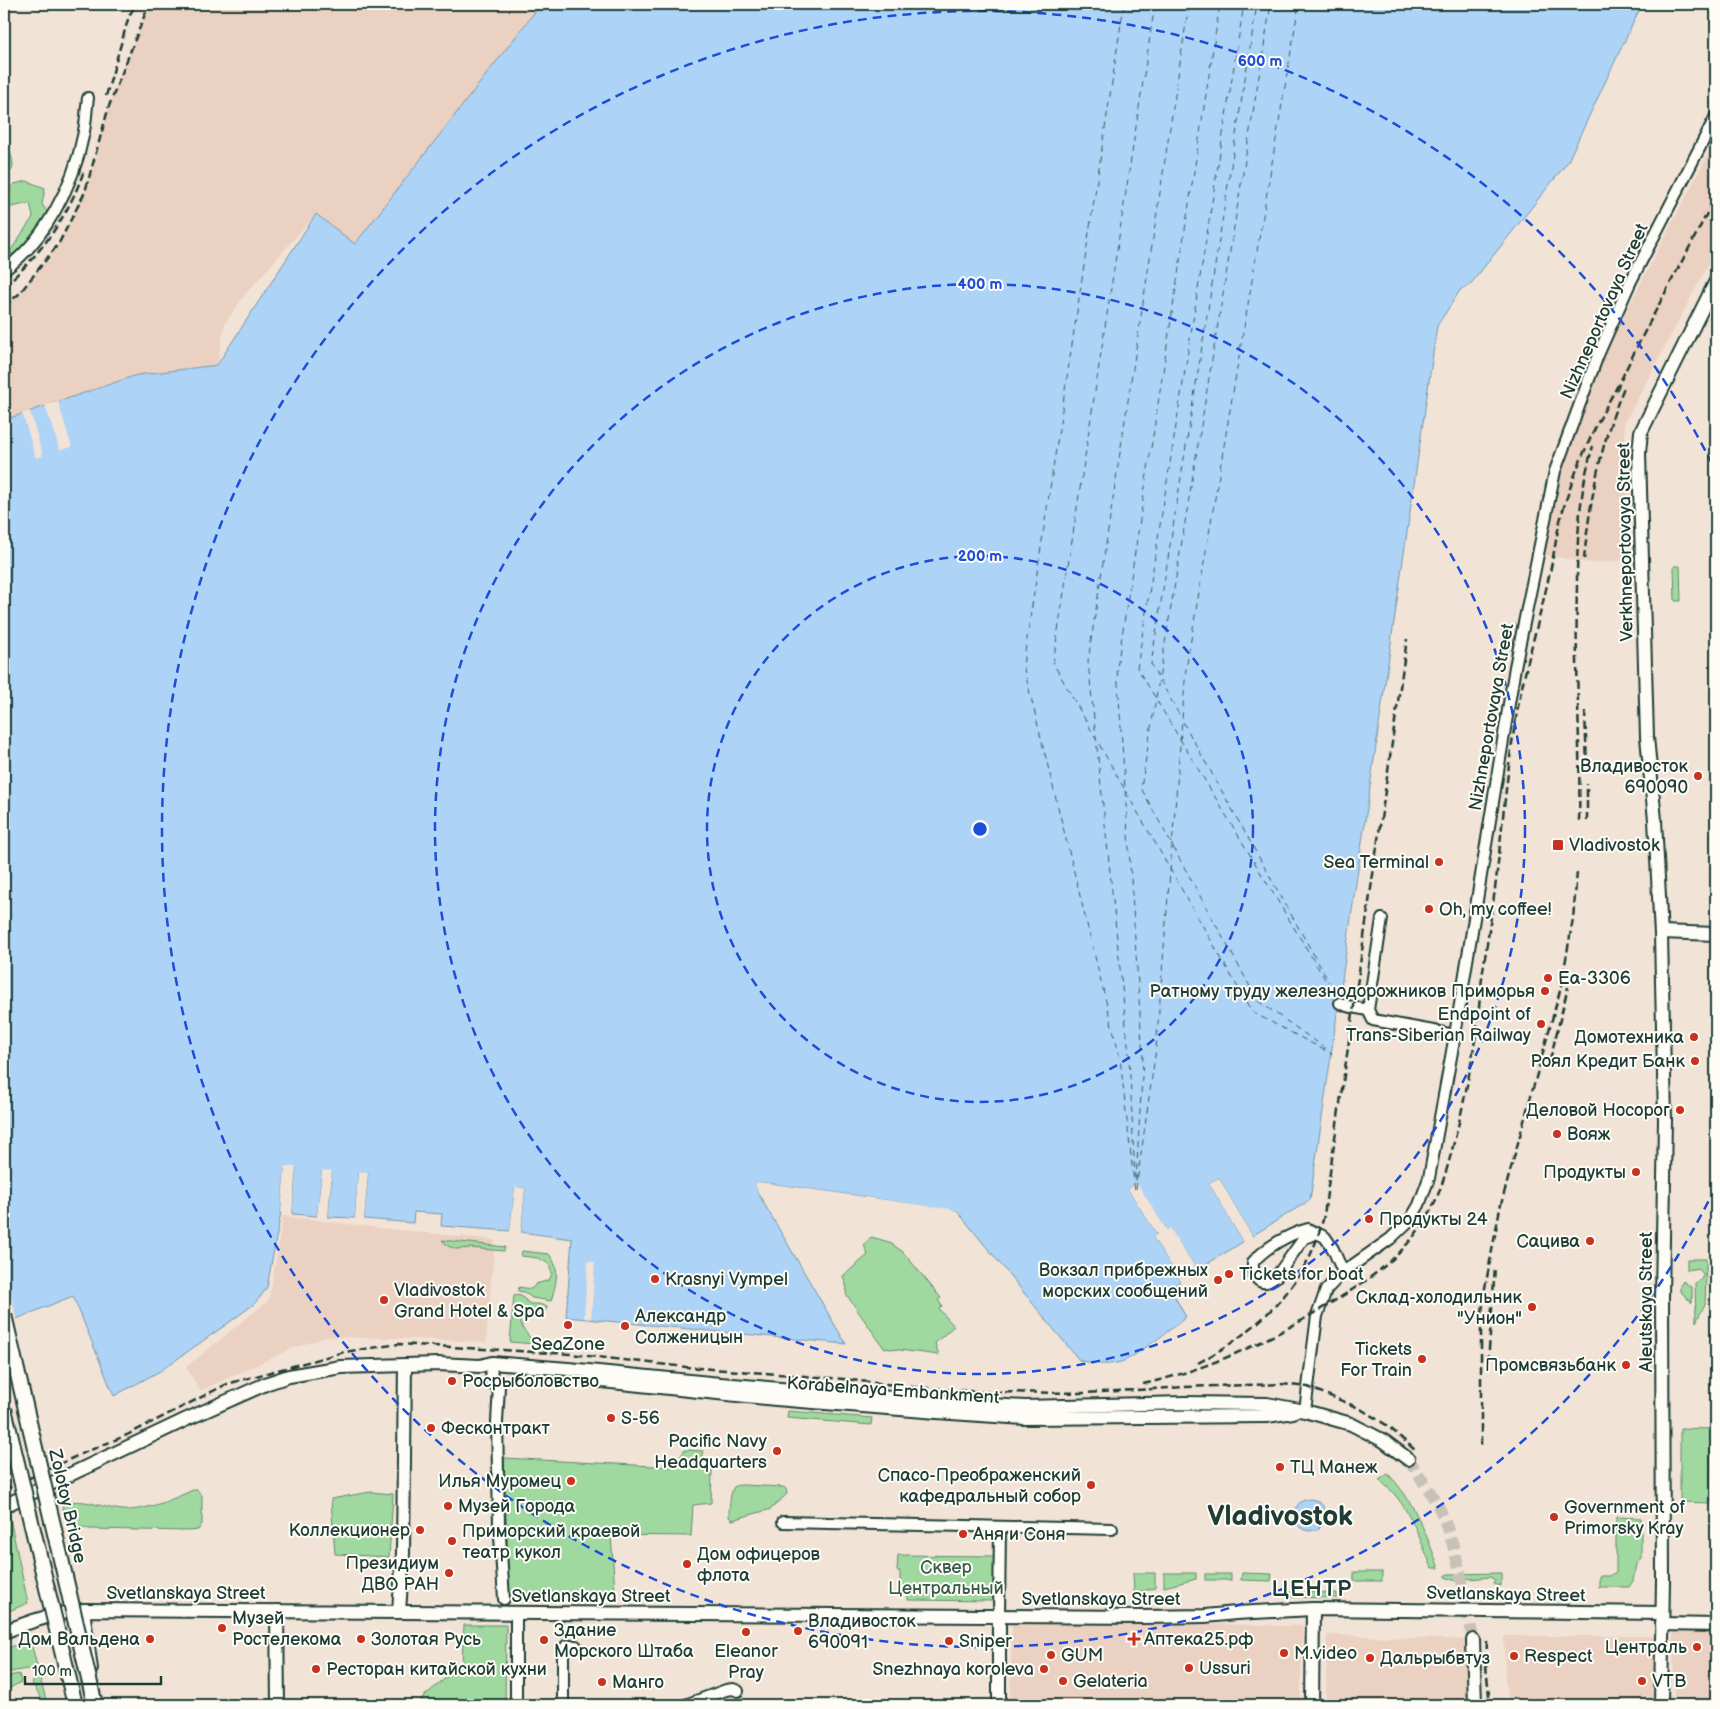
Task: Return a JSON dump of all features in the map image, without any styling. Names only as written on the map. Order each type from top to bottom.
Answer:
[{"type":"highway","name":"Zolotoy Bridge","points":[[4,1314],[94,1705]]},
{"type":"highway","points":[[4,1409],[75,1705]]},
{"type":"main road","name":"Verkhneportovaya Street","points":[[1659,900],[1655,820],[1646,720],[1639,453],[1641,432],[1716,281]]},
{"type":"main road","name":"Aleutskaya Street","points":[[1659,900],[1665,1153],[1662,1297],[1661,1705]]},
{"type":"main road","points":[[1661,932],[1716,934]]},
{"type":"main road","name":"Korabelnaya Embankment","points":[[4,1506],[187,1419],[268,1383],[289,1376],[341,1367],[438,1364],[568,1369],[720,1384],[1024,1407],[1184,1403],[1267,1404],[1305,1411],[1365,1430],[1384,1441],[1408,1459]]},
{"type":"main road","points":[[399,1612],[403,1553],[405,1365]]},
{"type":"main road","points":[[1312,1705],[1313,1609]]},
{"type":"main road","name":"Svetlanskaya Street","points":[[4,1632],[34,1619],[84,1610],[1196,1616],[1313,1609],[1662,1619],[1716,1625]]},
{"type":"main road","points":[[277,1611],[278,1705]]},
{"type":"main road","points":[[999,1616],[999,1705]]},
{"type":"main road","points":[[1473,1640],[1475,1705]]},
{"type":"street","points":[[4,270],[36,238],[57,209],[69,184],[83,138],[88,98]]},
{"type":"street","name":"Nizhneportovaya Street","points":[[1305,1411],[1318,1311],[1326,1290],[1342,1272],[1403,1228],[1419,1205],[1429,1178],[1455,1035],[1515,667],[1555,472],[1598,354],[1630,283],[1716,116]]},
{"type":"street","points":[[1382,919],[1368,1010],[1373,1020],[1455,1035]]},
{"type":"street","points":[[1340,1003],[1368,1010]]},
{"type":"street","points":[[1316,1234],[1304,1238],[1276,1277],[1271,1281],[1259,1281],[1252,1273],[1252,1262],[1259,1255],[1298,1231],[1308,1229],[1325,1237],[1333,1248],[1342,1272]]},
{"type":"street","points":[[488,1367],[491,1383],[499,1386],[497,1422],[500,1524]]},
{"type":"street","points":[[783,1522],[1112,1529]]},
{"type":"street","points":[[999,1616],[1000,1527]]},
{"type":"street","points":[[500,1536],[504,1599]]},
{"type":"street","points":[[84,1610],[92,1669],[94,1705]]},
{"type":"street","points":[[516,1613],[516,1705]]},
{"type":"street","points":[[563,1705],[563,1651],[566,1646],[576,1646]]},
{"type":"street","points":[[685,1705],[726,1690],[733,1689],[738,1691]]},
{"type":"shaded area","points":[[149,4],[541,4],[355,245],[316,214],[243,297],[225,323],[217,365],[137,375],[4,420],[4,306],[19,294],[59,243],[85,192],[109,106]]},
{"type":"shaded area","points":[[1716,139],[1716,250],[1624,424],[1629,476],[1628,560],[1590,563],[1544,555],[1562,463],[1608,346]]},
{"type":"shaded area","name":"Vladivostok Grand Hotel & Spa","points":[[283,1216],[495,1240],[486,1342],[326,1337],[293,1348],[200,1391],[186,1367],[269,1300]]},
{"type":"shaded area","points":[[1012,1624],[1303,1626],[1300,1705],[1010,1705]]},
{"type":"shaded area","points":[[1673,1629],[1716,1630],[1716,1705],[1674,1705]]},
{"type":"shaded area","points":[[1327,1636],[1472,1640],[1474,1705],[1326,1705]]},
{"type":"shaded area","points":[[1504,1636],[1654,1636],[1653,1705],[1510,1705],[1505,1680]]},
{"type":"green space","points":[[4,129],[13,164],[12,170],[4,174]]},
{"type":"green space","points":[[27,181],[45,188],[42,204],[47,212],[47,216],[33,236],[15,255],[9,253],[33,217],[30,203],[7,208],[6,191],[14,184]]},
{"type":"green space","points":[[1674,566],[1680,566],[1681,601],[1675,601]]},
{"type":"green space","points":[[871,1237],[889,1242],[903,1252],[941,1298],[938,1300],[942,1306],[939,1309],[954,1326],[935,1343],[939,1355],[884,1348],[846,1294],[847,1288],[843,1276],[868,1255],[864,1245]]},
{"type":"green space","points":[[442,1240],[505,1247],[504,1251],[471,1248],[456,1249],[448,1246]]},
{"type":"green space","points":[[522,1251],[549,1254],[553,1260],[556,1276],[551,1301],[532,1298],[524,1292],[518,1291],[519,1287],[531,1289],[536,1284],[549,1280],[552,1274],[549,1264],[538,1258],[521,1256]]},
{"type":"green space","points":[[1687,1259],[1706,1259],[1706,1274],[1703,1274],[1698,1268],[1687,1270]]},
{"type":"green space","points":[[1703,1275],[1706,1276],[1705,1304],[1696,1322],[1695,1283],[1701,1280]]},
{"type":"green space","points":[[1683,1281],[1692,1288],[1692,1303],[1680,1291]]},
{"type":"green space","points":[[514,1295],[521,1296],[530,1304],[548,1307],[543,1313],[527,1313],[520,1321],[523,1329],[535,1344],[510,1342]]},
{"type":"green space","points":[[788,1411],[872,1418],[871,1425],[787,1418]]},
{"type":"green space","points":[[1680,1428],[1711,1429],[1710,1503],[1680,1502]]},
{"type":"green space","points":[[685,1450],[703,1451],[701,1458],[702,1466],[712,1470],[711,1503],[693,1505],[691,1536],[611,1535],[615,1591],[509,1594],[504,1458],[672,1467]]},
{"type":"green space","points":[[1388,1474],[1412,1506],[1439,1568],[1432,1568],[1412,1520],[1398,1498],[1379,1480]]},
{"type":"green space","points":[[735,1486],[783,1487],[786,1489],[787,1494],[771,1509],[732,1520],[729,1517],[733,1489]]},
{"type":"green space","points":[[197,1490],[202,1495],[202,1524],[198,1530],[190,1531],[89,1529],[72,1524],[66,1519],[62,1505],[78,1501],[113,1509],[130,1510],[155,1505]]},
{"type":"green space","points":[[370,1492],[393,1494],[389,1557],[335,1554],[331,1499]]},
{"type":"green space","points":[[9,1514],[28,1603],[4,1613],[4,1516]]},
{"type":"green space","points":[[1616,1517],[1641,1518],[1641,1558],[1636,1564],[1633,1581],[1629,1587],[1599,1587],[1599,1576],[1610,1576],[1616,1572]]},
{"type":"green space","name":"Сквер Центральный","points":[[898,1555],[994,1556],[993,1601],[908,1600],[908,1586],[900,1586],[900,1571],[897,1571]]},
{"type":"green space","points":[[1354,1572],[1382,1572],[1382,1581],[1354,1581]]},
{"type":"green space","points":[[1133,1573],[1155,1573],[1155,1588],[1134,1593]]},
{"type":"green space","points":[[1164,1573],[1196,1573],[1196,1579],[1164,1587]]},
{"type":"green space","points":[[1242,1573],[1272,1574],[1271,1581],[1241,1580]]},
{"type":"green space","points":[[1501,1573],[1501,1586],[1494,1584],[1495,1580],[1490,1577],[1458,1579],[1456,1581],[1445,1577],[1447,1574]]},
{"type":"green space","points":[[1205,1574],[1231,1574],[1231,1580],[1205,1580]]},
{"type":"green space","points":[[1286,1592],[1337,1593],[1337,1598],[1286,1597]]},
{"type":"green space","points":[[464,1625],[506,1625],[505,1705],[421,1705],[422,1698],[462,1664]]},
{"type":"green space","points":[[30,1639],[46,1700],[44,1704],[36,1703],[41,1698],[32,1683],[35,1679],[32,1670],[27,1669],[4,1673],[4,1650]]},
{"type":"green space","points":[[19,1674],[21,1682],[10,1688],[4,1684],[4,1677]]},
{"type":"water","points":[[541,4],[1642,4],[1567,163],[1469,286],[1461,289],[1437,326],[1310,1200],[1252,1236],[1219,1178],[1209,1183],[1243,1242],[1197,1270],[1170,1229],[1167,1230],[1136,1184],[1128,1189],[1157,1234],[1153,1237],[1181,1281],[1172,1287],[1171,1290],[1186,1317],[1144,1349],[1121,1362],[1100,1364],[1079,1360],[957,1211],[759,1182],[758,1193],[846,1344],[566,1317],[572,1239],[521,1232],[525,1188],[515,1188],[510,1231],[441,1226],[442,1214],[414,1212],[413,1223],[364,1219],[368,1173],[358,1173],[355,1218],[328,1217],[332,1172],[322,1171],[317,1216],[292,1214],[296,1168],[285,1167],[281,1212],[267,1287],[254,1304],[160,1371],[114,1396],[73,1296],[4,1324],[4,420],[137,375],[217,365],[316,214],[355,244]]},
{"type":"water","points":[[1310,1499],[1316,1500],[1321,1504],[1325,1509],[1325,1521],[1321,1526],[1316,1530],[1310,1531],[1304,1530],[1299,1526],[1295,1521],[1294,1515],[1295,1509],[1299,1504],[1304,1500]]},
{"type":"pier","points":[[58,402],[72,447],[60,450],[45,405]]},
{"type":"pier","points":[[30,411],[43,456],[36,458],[22,413]]},
{"type":"pier","points":[[285,1166],[296,1167],[292,1214],[290,1213],[293,1170],[287,1169],[284,1213],[281,1212]]},
{"type":"pier","points":[[322,1170],[332,1171],[328,1217],[326,1217],[330,1174],[324,1173],[320,1216],[317,1216]]},
{"type":"pier","points":[[358,1172],[368,1173],[364,1219],[362,1219],[365,1175],[360,1175],[357,1219],[355,1218]]},
{"type":"pier","points":[[1219,1178],[1252,1236],[1250,1238],[1218,1181],[1212,1184],[1246,1240],[1243,1242],[1209,1183]]},
{"type":"pier","points":[[759,1182],[950,1209],[957,1211],[964,1221],[949,1212],[760,1185],[761,1194],[758,1193],[756,1184]]},
{"type":"pier","points":[[1137,1183],[1167,1230],[1170,1228],[1197,1270],[1195,1272],[1169,1232],[1165,1232],[1136,1187],[1132,1190],[1159,1233],[1159,1236],[1156,1238],[1183,1279],[1181,1281],[1153,1237],[1157,1234],[1128,1189]]},
{"type":"pier","points":[[515,1187],[525,1188],[521,1232],[518,1232],[522,1190],[517,1190],[513,1231],[510,1231]]},
{"type":"pier","points":[[588,1261],[595,1262],[591,1319],[584,1318]]},
{"type":"pier","points":[[4,1265],[17,1321],[4,1327]]},
{"type":"ferry route","points":[[1124,4],[1023,665],[1120,1058],[1135,1192]]},
{"type":"ferry route","points":[[1124,788],[1053,663],[1155,4]]},
{"type":"ferry route","points":[[1135,1179],[1129,1054],[1088,661],[1189,4]]},
{"type":"ferry route","points":[[1136,1181],[1143,1059],[1117,668],[1220,4]]},
{"type":"ferry route","points":[[1155,697],[1137,668],[1244,4]]},
{"type":"ferry route","points":[[1158,677],[1151,664],[1257,4]]},
{"type":"ferry route","points":[[1171,843],[1141,788],[1271,4]]},
{"type":"ferry route","points":[[1136,1189],[1156,1049],[1186,669],[1299,4]]},
{"type":"ferry route","points":[[1160,680],[1181,718]]},
{"type":"ferry route","points":[[1157,701],[1337,999]]},
{"type":"ferry route","points":[[1183,722],[1329,982]]},
{"type":"ferry route","points":[[1126,792],[1252,1012],[1332,1054]]},
{"type":"ferry route","points":[[1173,847],[1258,1001],[1328,1050]]},
{"type":"tunnel","points":[[1408,1459],[1434,1498],[1447,1527],[1461,1575],[1473,1640]]},
{"type":"railway","points":[[106,96],[129,16],[136,4]]},
{"type":"railway","points":[[4,306],[19,294],[59,243],[85,192],[109,106],[149,4]]},
{"type":"railway","points":[[4,286],[29,262],[52,234],[71,203],[84,170]]},
{"type":"railway","points":[[1616,391],[1716,195]]},
{"type":"railway","points":[[1143,1384],[1168,1378],[1239,1352],[1285,1330],[1343,1295],[1371,1277],[1396,1256],[1427,1217],[1435,1201],[1445,1176],[1456,1135],[1472,1057],[1495,889],[1509,762],[1522,687],[1566,500],[1585,449],[1618,385]]},
{"type":"railway","points":[[1584,559],[1593,492],[1598,470],[1609,427],[1625,385]]},
{"type":"railway","points":[[1579,821],[1578,551],[1582,498],[1593,446]]},
{"type":"railway","points":[[1198,1363],[1238,1338],[1274,1307],[1302,1270],[1313,1249],[1322,1223],[1407,639]]},
{"type":"railway","points":[[1585,711],[1587,766]]},
{"type":"railway","points":[[1587,784],[1587,821]]},
{"type":"railway","points":[[1481,1445],[1481,1321],[1485,1288],[1500,1208],[1561,987],[1573,919],[1577,872]]},
{"type":"railway","points":[[1550,1060],[1568,987]]},
{"type":"railway","points":[[1488,1362],[1495,1267]]},
{"type":"railway","points":[[4,1490],[127,1435],[227,1384],[344,1352],[399,1344],[570,1354],[686,1367],[983,1392],[1086,1393],[1281,1384],[1308,1387],[1359,1408],[1388,1426],[1416,1451]]},
{"type":"railway","points":[[1487,1641],[1486,1666],[1490,1705]]},
{"type":"place","name":"Владивосток 690090","points":[[1698,776]]},
{"type":"place","name":"Vladivostok","points":[[1558,845]]},
{"type":"place","name":"Sea Terminal","points":[[1439,862]]},
{"type":"place","name":"Oh, my coffee!","points":[[1429,909]]},
{"type":"place","name":"Еа-3306","points":[[1548,978]]},
{"type":"place","name":"Ратному труду железнодорожников Приморья","points":[[1545,991]]},
{"type":"place","name":"Endpoint of Trans-Siberian Railway","points":[[1541,1024]]},
{"type":"place","name":"Домотехника","points":[[1694,1037]]},
{"type":"place","name":"Роял Кредит Банк","points":[[1695,1061]]},
{"type":"place","name":"Деловой Носорог","points":[[1680,1110]]},
{"type":"place","name":"Вояж","points":[[1557,1134]]},
{"type":"place","name":"Продукты","points":[[1636,1172]]},
{"type":"place","name":"Продукты 24","points":[[1369,1219]]},
{"type":"place","name":"Сацива","points":[[1590,1241]]},
{"type":"place","name":"Tickets for boat","points":[[1229,1274]]},
{"type":"place","name":"Krasnyi Vympel","points":[[655,1279]]},
{"type":"place","name":"Вокзал прибрежных морских сообщений","points":[[1218,1280]]},
{"type":"place","name":"Vladivostok Grand Hotel & Spa","points":[[384,1300]]},
{"type":"place","name":"Склад-холодильник \"Унион\"","points":[[1532,1307]]},
{"type":"place","name":"SeaZone","points":[[568,1325]]},
{"type":"place","name":"Александр Солженицын","points":[[625,1326]]},
{"type":"place","name":"Tickets For Train","points":[[1422,1359]]},
{"type":"place","name":"Промсвязьбанк","points":[[1626,1365]]},
{"type":"place","name":"Росрыболовство","points":[[452,1381]]},
{"type":"place","name":"S-56","points":[[611,1418]]},
{"type":"place","name":"Фесконтракт","points":[[431,1428]]},
{"type":"place","name":"Pacific Navy Headquarters","points":[[777,1451]]},
{"type":"place","name":"ТЦ Манеж","points":[[1280,1467]]},
{"type":"place","name":"Илья Муромец","points":[[571,1481]]},
{"type":"place","name":"Спасо-Преображенский кафедральный собор","points":[[1091,1485]]},
{"type":"place","name":"Музей Города","points":[[448,1506]]},
{"type":"place","name":"Government of Primorsky Kray","points":[[1554,1517]]},
{"type":"place","name":"Коллекционер","points":[[420,1530]]},
{"type":"place","name":"Аня и Соня","points":[[963,1534]]},
{"type":"place","name":"Приморский краевой театр кукол","points":[[452,1541]]},
{"type":"place","name":"Дом офицеров флота","points":[[687,1564]]},
{"type":"place","name":"Президиум ДВО РАН","points":[[449,1573]]},
{"type":"place","name":"Музей Ростелекома","points":[[222,1628]]},
{"type":"place","name":"Владивосток 690091","points":[[798,1631]]},
{"type":"place","name":"Eleanor Pray","points":[[746,1632]]},
{"type":"place","name":"Дом Вальдена","points":[[150,1639]]},
{"type":"place","name":"Золотая Русь","points":[[361,1639]]},
{"type":"place","name":"Аптека25.рф","points":[[1134,1639]]},
{"type":"place","name":"Здание Морского Штаба","points":[[544,1640]]},
{"type":"place","name":"Sniper","points":[[949,1641]]},
{"type":"place","name":"Централь","points":[[1697,1647]]},
{"type":"place","name":"M.video","points":[[1284,1653]]},
{"type":"place","name":"GUM","points":[[1051,1655]]},
{"type":"place","name":"Respect","points":[[1514,1656]]},
{"type":"place","name":"Дальрыбвтуз","points":[[1370,1658]]},
{"type":"place","name":"Ussuri","points":[[1189,1668]]},
{"type":"place","name":"Ресторан китайской кухни","points":[[316,1669]]},
{"type":"place","name":"Snezhnaya koroleva","points":[[1044,1669]]},
{"type":"place","name":"Gelateria","points":[[1063,1681]]},
{"type":"place","name":"VTB","points":[[1642,1681]]},
{"type":"place","name":"Манго","points":[[602,1682]]},
{"type":"district","name":"Vladivostok","points":[[1280,1515]]},
{"type":"district","name":"ЦЕНТР","points":[[1312,1588]]}]
